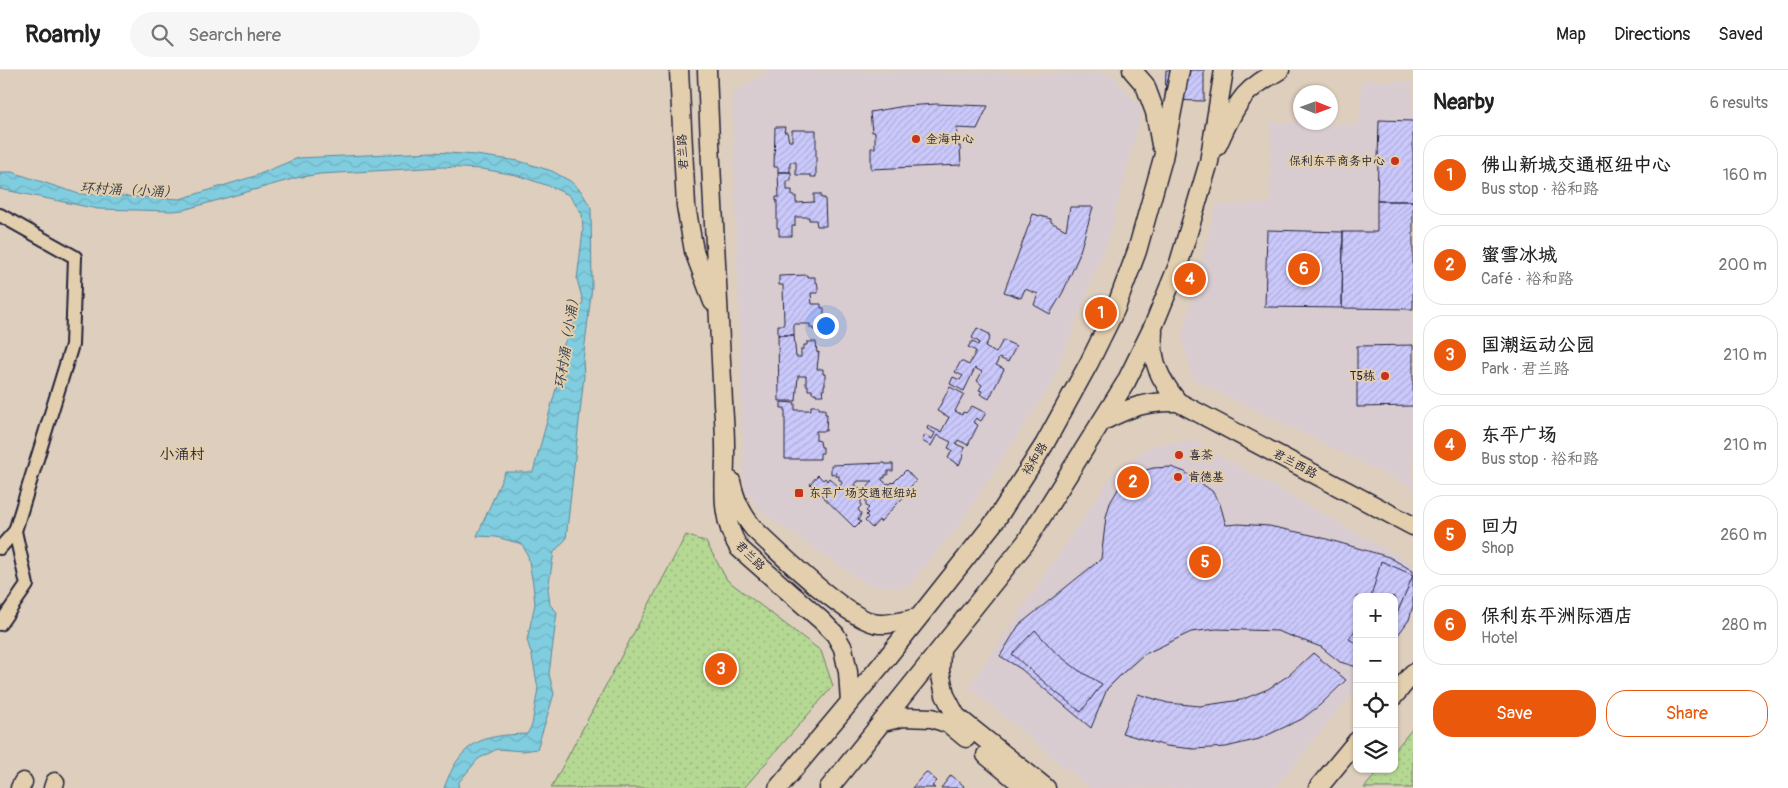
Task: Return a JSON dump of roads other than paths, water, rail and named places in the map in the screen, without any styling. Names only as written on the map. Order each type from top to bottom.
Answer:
[{"type":"street","name":"君兰路","points":[[679,70],[686,206],[694,251],[719,319]]},
{"type":"street","name":"君兰路","points":[[707,70],[725,445],[724,496],[726,521],[730,534],[739,548],[835,634],[843,648],[848,672],[850,702]]},
{"type":"street","points":[[1132,70],[1145,85],[1155,112],[1163,158]]},
{"type":"street","name":"裕和路","points":[[778,788],[850,702],[996,520],[1044,445],[1089,363],[1115,310],[1137,251],[1163,158],[1180,70]]},
{"type":"street","points":[[829,788],[1026,542],[1126,382],[1153,327],[1179,262],[1209,162],[1224,70]]},
{"type":"street","points":[[1209,162],[1230,118],[1245,95],[1260,82],[1280,70]]},
{"type":"street","points":[[0,216],[75,257],[72,345],[16,531],[0,548]]},
{"type":"street","points":[[1153,327],[1152,346],[1156,368],[1164,384],[1178,402]]},
{"type":"street","points":[[1103,421],[1127,409],[1146,403],[1178,402]]},
{"type":"street","name":"君兰西路","points":[[1178,402],[1413,526]]},
{"type":"street","points":[[725,445],[734,498],[742,515],[754,529],[842,607],[862,619],[879,624],[918,618]]},
{"type":"street","points":[[0,624],[27,585],[16,531]]},
{"type":"street","points":[[941,650],[940,671],[945,695],[956,716],[1046,788]]},
{"type":"street","points":[[1398,691],[1413,673]]},
{"type":"street","points":[[883,722],[903,716],[932,718],[949,724],[1026,788]]},
{"type":"street","points":[[1318,788],[1353,747]]},
{"type":"water","name":"环村涌（小涌）","points":[[434,152],[519,161],[552,171],[570,181],[581,191],[591,208],[592,287],[566,539],[554,552],[548,589],[550,605],[557,612],[549,674],[554,694],[537,749],[523,751],[497,749],[478,759],[459,782],[458,788],[444,788],[458,760],[465,751],[485,739],[497,736],[527,734],[532,725],[538,688],[527,640],[535,604],[528,556],[522,544],[496,537],[477,536],[505,472],[533,472],[562,367],[560,353],[583,302],[577,279],[583,231],[582,214],[569,195],[516,175],[482,169],[443,167],[320,174],[296,178],[183,210],[172,211],[98,209],[0,189],[0,172],[12,172],[79,194],[180,199],[255,176],[298,158]]},
{"type":"place","name":"金海中心","points":[[916,139]]},
{"type":"place","name":"保利东平商务中心","points":[[1395,161]]},
{"type":"place","name":"保利东平洲际酒店","points":[[1304,269]]},
{"type":"place","name":"东平广场","points":[[1190,279]]},
{"type":"place","name":"佛山新城交通枢纽中心","points":[[1101,313]]},
{"type":"place","name":"T5栋","points":[[1385,376]]},
{"type":"place","name":"喜茶","points":[[1179,455]]},
{"type":"place","name":"肯德基","points":[[1178,477]]},
{"type":"place","name":"蜜雪冰城","points":[[1133,482]]},
{"type":"place","name":"东平广场交通枢纽站","points":[[799,493]]},
{"type":"place","name":"回力","points":[[1205,562]]},
{"type":"place","name":"国潮运动公园","points":[[721,669]]},
{"type":"district","name":"小涌村","points":[[182,454]]}]
